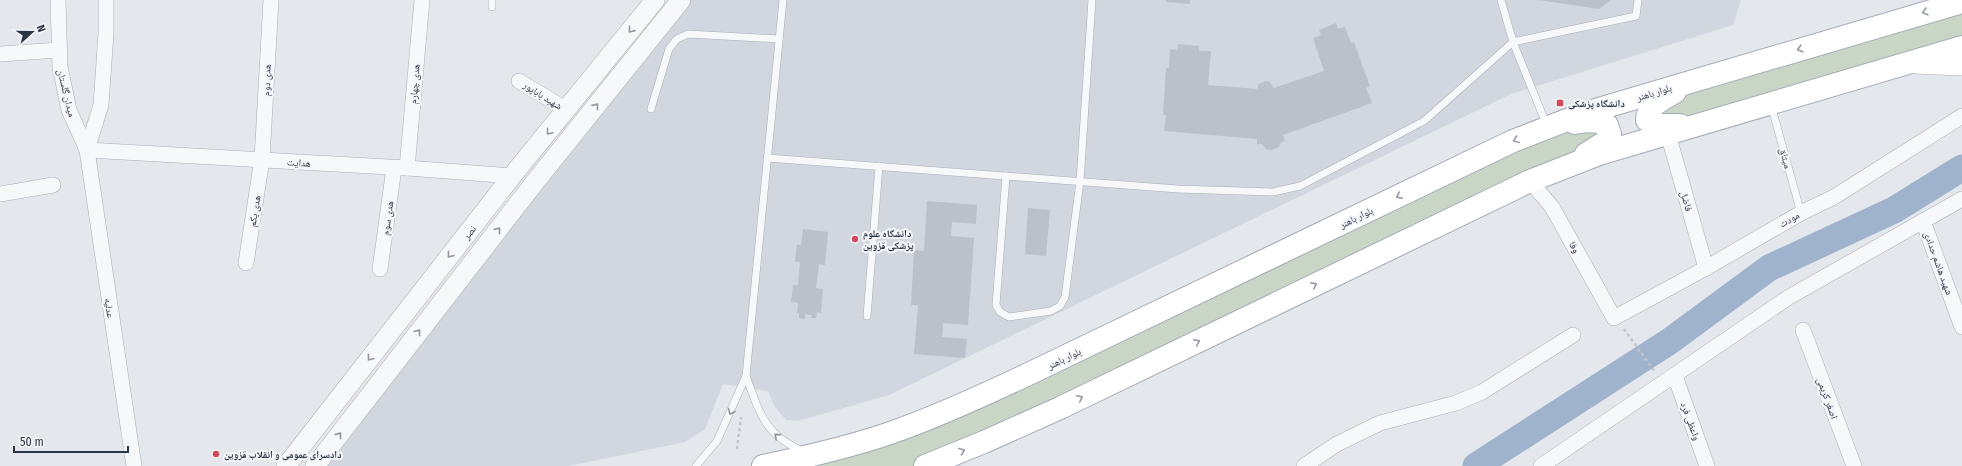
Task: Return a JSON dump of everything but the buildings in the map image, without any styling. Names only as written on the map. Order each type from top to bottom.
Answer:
[{"type":"main road","name":"بلوار باهنر","points":[[763,466],[811,455],[892,433],[967,402],[1042,368],[1506,145],[1585,113],[1962,2]]},
{"type":"main road","points":[[925,466],[984,442],[1060,408],[1530,181],[1599,154],[1962,47]]},
{"type":"main road","points":[[1905,63],[1962,65]]},
{"type":"main road","points":[[1704,77],[1678,90],[1653,106],[1647,113],[1647,120],[1651,123],[1669,126],[1716,119]]},
{"type":"main road","points":[[1544,129],[1591,121],[1600,122],[1607,125],[1610,134],[1605,142],[1558,170]]},
{"type":"street","name":"میدان گلستان","points":[[58,0],[60,66],[69,110],[87,150]]},
{"type":"street","points":[[87,150],[102,105],[106,33],[106,0]]},
{"type":"street","name":"هدی دوم","points":[[262,159],[271,0]]},
{"type":"street","name":"هدی چهارم","points":[[400,168],[422,0]]},
{"type":"street","name":"نصر","points":[[286,466],[512,176],[655,0]]},
{"type":"street","points":[[315,466],[535,182],[680,0]]},
{"type":"street","points":[[0,54],[59,50]]},
{"type":"street","name":"شهید باباپور","points":[[519,80],[567,110]]},
{"type":"street","name":"مودت","points":[[1614,318],[1706,268],[1801,212],[1834,197],[1902,156],[1962,116]]},
{"type":"street","name":"فاضل","points":[[1668,134],[1706,268]]},
{"type":"street","name":"هدایت","points":[[87,150],[262,159],[512,176]]},
{"type":"street","name":"عدلیه","points":[[87,150],[134,466]]},
{"type":"street","name":"هدی یکم","points":[[246,263],[262,159]]},
{"type":"street","name":"هدی سوم","points":[[380,269],[400,168]]},
{"type":"street","name":"وفا","points":[[1530,181],[1552,207],[1614,318]]},
{"type":"street","points":[[0,194],[53,185]]},
{"type":"street","points":[[1541,466],[1789,297],[1962,199]]},
{"type":"street","name":"شهید هاشم حدادی","points":[[1924,221],[1962,327]]},
{"type":"street","name":"اصغر کریمی","points":[[1803,330],[1854,466]]},
{"type":"street","points":[[1304,466],[1337,444],[1380,423],[1456,403],[1482,392],[1573,335]]},
{"type":"street","name":"واعظی فرد","points":[[1675,376],[1707,466]]},
{"type":"lane","points":[[696,466],[717,441],[746,376],[783,0]]},
{"type":"lane","points":[[1006,176],[995,297],[996,305],[1000,312],[1009,317],[1051,311],[1060,306],[1065,297],[1080,181],[1092,0]]},
{"type":"lane","points":[[1501,0],[1513,42],[1544,129]]},
{"type":"lane","points":[[767,158],[1178,189],[1274,192],[1300,186],[1424,121],[1513,42],[1636,16],[1638,0]]},
{"type":"lane","points":[[651,109],[669,49],[677,39],[688,34],[779,39]]},
{"type":"lane","name":"میثاق","points":[[1771,103],[1801,212]]},
{"type":"lane","points":[[868,316],[879,166]]},
{"type":"lane","points":[[746,376],[760,413],[767,426],[784,442],[811,455]]},
{"type":"path","points":[[1629,335],[1654,371]]},
{"type":"shaded area","name":"دانشگاه علوم پزشکی قزوین","points":[[690,0],[1741,0],[1733,25],[1511,94],[889,395],[798,421],[786,420],[775,407],[768,391],[723,384],[705,429],[685,442],[569,466],[320,466]]},
{"type":"green space","points":[[1962,2],[1962,65],[1905,63],[1716,119],[1647,113],[1664,98]]},
{"type":"green space","points":[[1591,121],[1605,142],[925,466],[763,466],[892,433],[1513,141]]},
{"type":"waterway","points":[[1476,466],[1670,341],[1769,268],[1894,210],[1962,168]]},
{"type":"place","name":"دانشگاه پزشکی","points":[[1560,103]]},
{"type":"place","name":"دانشگاه علوم پزشکی قزوین","points":[[855,239]]},
{"type":"place","name":"دادسرای عمومی و انقلاب قزوین","points":[[216,454]]}]
